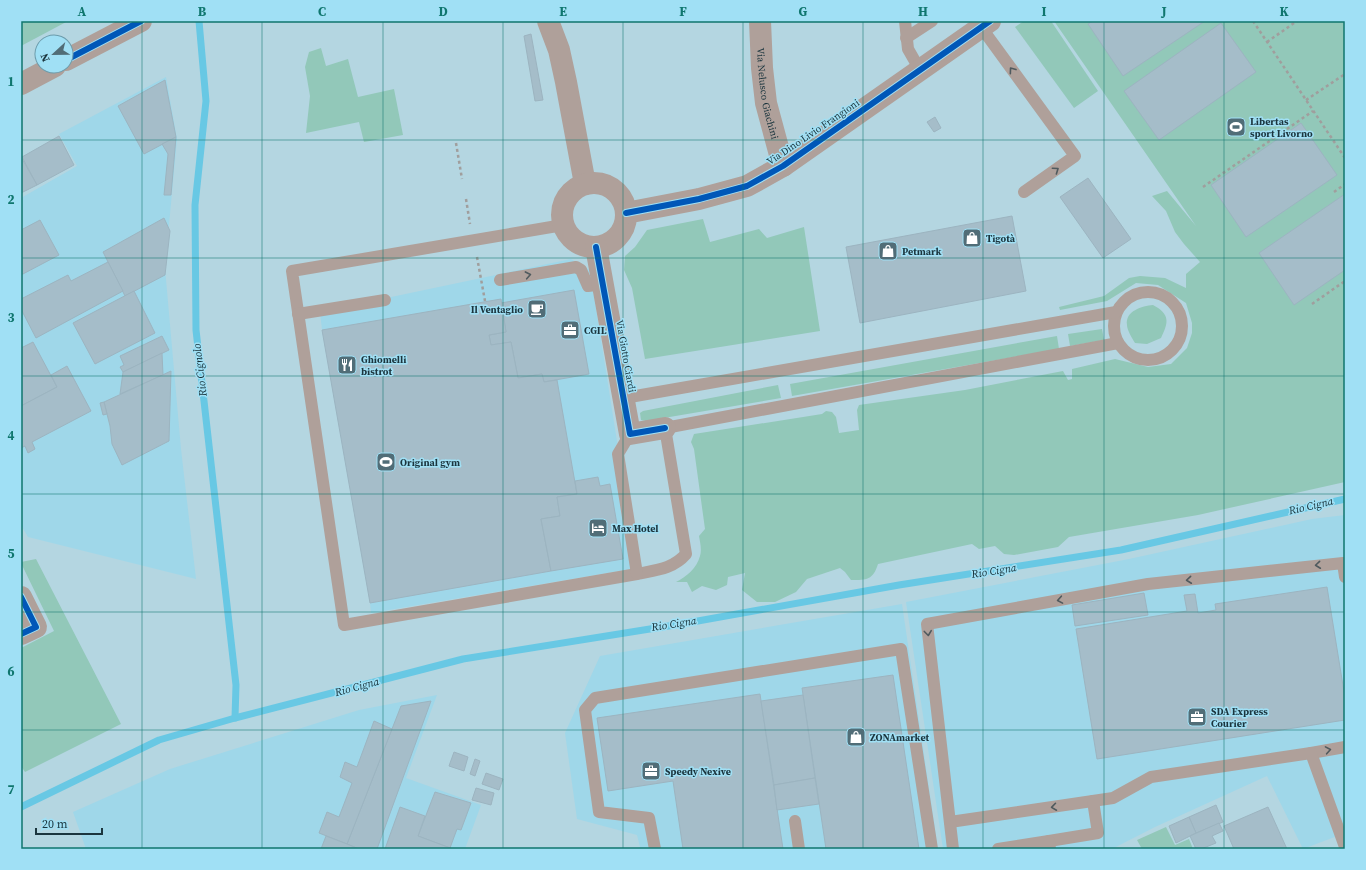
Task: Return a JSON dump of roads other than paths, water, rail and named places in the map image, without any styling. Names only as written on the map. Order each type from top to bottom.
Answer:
[{"type":"street","points":[[74,56],[141,21]]},
{"type":"street","points":[[548,21],[559,50],[585,184]]},
{"type":"street","name":"Via Nelusco Giachini","points":[[760,21],[762,68],[766,103],[783,166]]},
{"type":"street","name":"Via Dino Livio Frangioni","points":[[626,213],[699,199],[747,186],[783,166],[985,24]]},
{"type":"street","points":[[21,84],[40,74]]},
{"type":"street","points":[[594,182],[604,184],[612,188],[624,203],[626,213],[625,223],[618,236],[606,245],[596,247],[588,246],[573,239],[563,225],[562,208],[565,200],[574,190],[585,184],[594,182]]},
{"type":"street","name":"Via Giotto Ciardi","points":[[596,247],[630,434]]},
{"type":"street","points":[[630,434],[665,428]]},
{"type":"street","points":[[21,597],[36,627],[21,634]]},
{"type":"lane","points":[[905,21],[908,49],[920,70]]},
{"type":"lane","points":[[906,38],[932,21]]},
{"type":"lane","points":[[985,24],[1075,156],[1024,192]]},
{"type":"lane","points":[[563,225],[292,271],[344,625],[637,574],[663,569],[679,562],[686,554],[665,428],[1118,343]]},
{"type":"lane","points":[[500,280],[576,267],[581,270],[588,286],[603,284]]},
{"type":"lane","points":[[1146,291],[1156,292],[1165,296],[1178,310],[1182,324],[1180,338],[1169,353],[1160,358],[1141,360],[1124,351],[1118,343],[1113,328],[1116,312],[1128,297],[1146,291]]},
{"type":"lane","points":[[298,314],[385,300]]},
{"type":"lane","points":[[624,398],[1116,312]]},
{"type":"lane","points":[[630,434],[618,454],[637,574]]},
{"type":"lane","points":[[953,849],[927,624],[1148,584],[1343,563],[1345,577]]},
{"type":"lane","points":[[655,849],[649,818],[599,812],[585,710],[595,698],[901,649],[932,849]]},
{"type":"lane","points":[[950,822],[1113,798],[1151,777],[1345,747]]},
{"type":"lane","points":[[1311,753],[1345,847]]},
{"type":"lane","points":[[998,849],[1049,845],[1098,833],[1093,801]]},
{"type":"lane","points":[[795,821],[799,849]]},
{"type":"waterway","name":"Rio Cignolo","points":[[199,21],[206,101],[195,205],[196,330],[236,685],[235,718]]},
{"type":"waterway","name":"Rio Cigna","points":[[21,807],[159,740],[235,718],[463,659],[681,624],[899,585],[1121,550],[1345,499]]},
{"type":"place","name":"Libertas sport Livorno","points":[[1236,127]]},
{"type":"place","name":"Tigotà","points":[[972,238]]},
{"type":"place","name":"Petmark","points":[[888,251]]},
{"type":"place","name":"Il Ventaglio","points":[[537,309]]},
{"type":"place","name":"CGIL","points":[[570,330]]},
{"type":"place","name":"Ghiomelli bistrot","points":[[347,365]]},
{"type":"place","name":"Original gym","points":[[386,462]]},
{"type":"place","name":"Max Hotel","points":[[598,528]]},
{"type":"place","name":"SDA Express Courier","points":[[1197,717]]},
{"type":"place","name":"ZONAmarket","points":[[856,737]]},
{"type":"place","name":"Speedy Nexive","points":[[651,771]]}]
